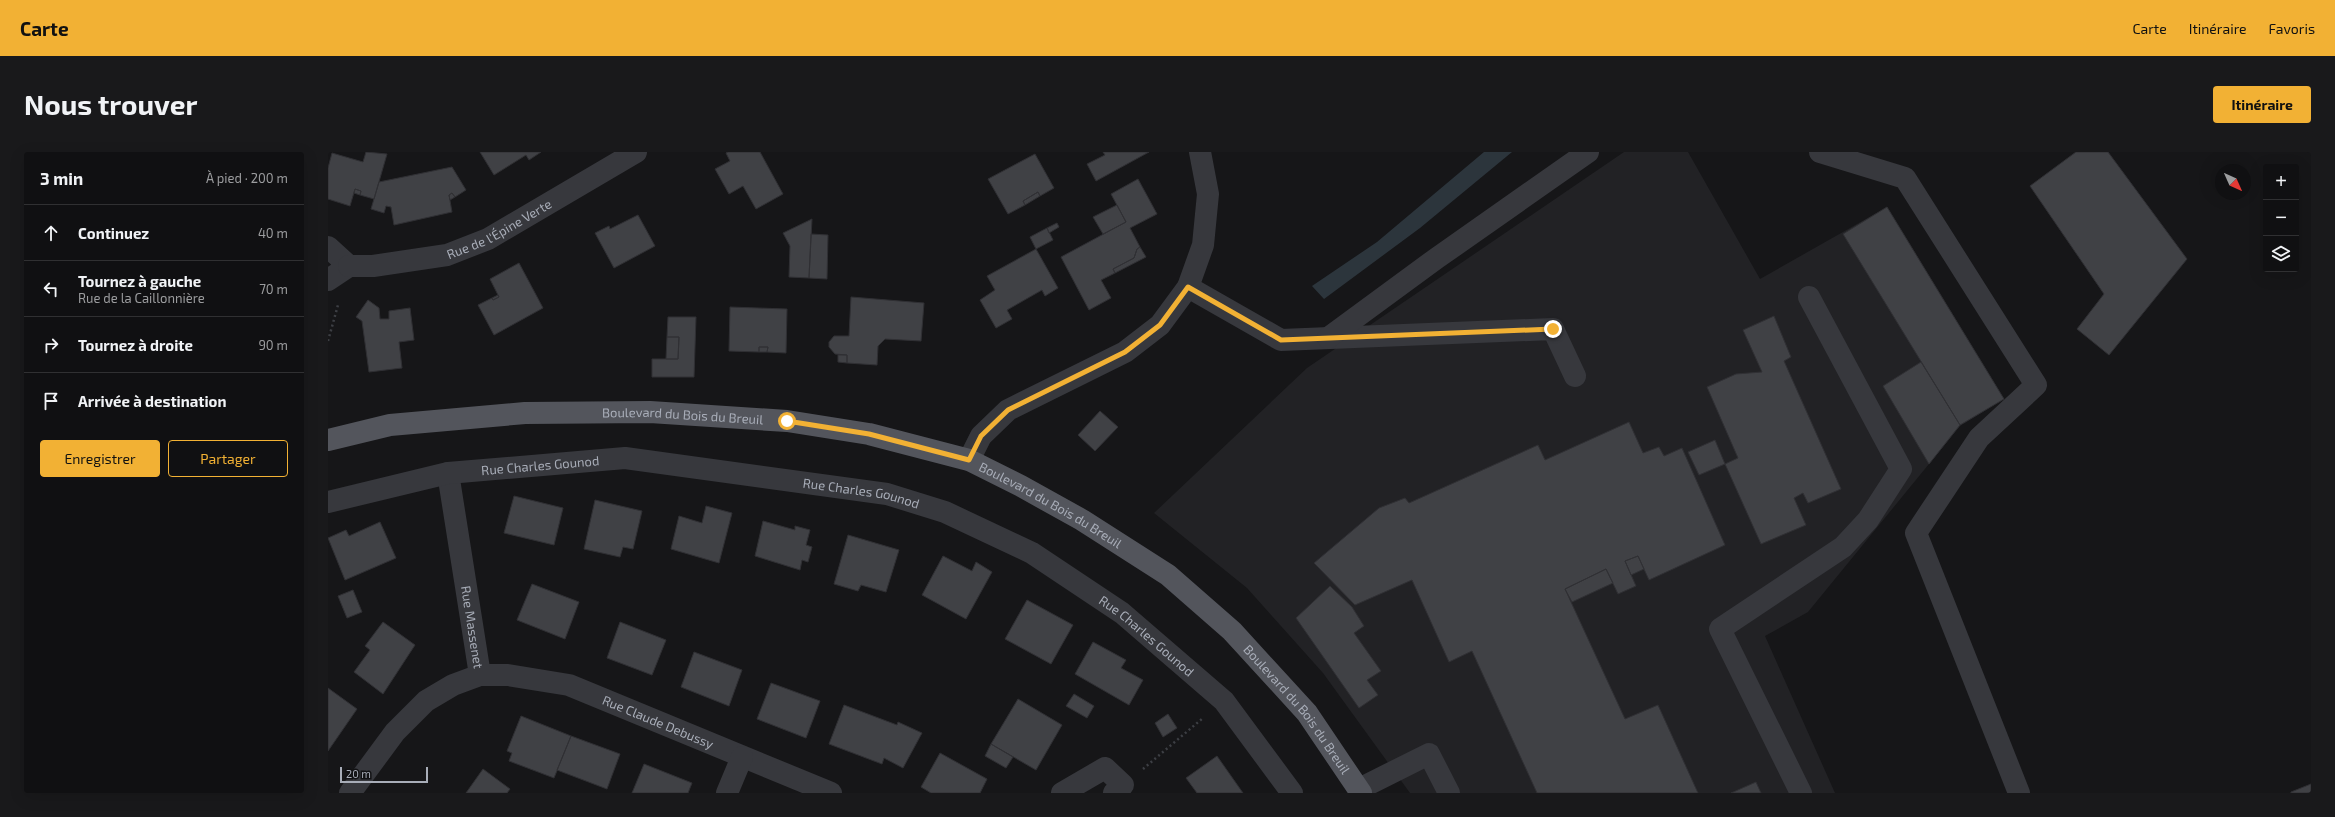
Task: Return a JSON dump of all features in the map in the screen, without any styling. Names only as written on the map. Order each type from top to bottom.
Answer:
[{"type":"main road","name":"Boulevard du Bois du Breuil","points":[[328,440],[390,425],[518,413],[650,412],[787,421],[869,434],[969,460],[1021,486],[1082,520],[1168,575],[1232,631],[1301,708],[1360,791]]},
{"type":"street","name":"Rue de l'Épine Verte","points":[[349,266],[373,266],[447,255],[481,241],[544,208],[636,152]]},
{"type":"street","points":[[969,460],[981,436],[1008,410],[1125,352],[1160,325],[1188,287],[1203,245],[1208,194],[1200,152]]},
{"type":"street","points":[[1328,338],[1437,258],[1588,152]]},
{"type":"street","points":[[1820,152],[1905,178],[2036,385],[1979,438],[1916,533],[2019,793]]},
{"type":"street","points":[[328,247],[349,266],[328,280]]},
{"type":"street","points":[[1188,287],[1281,340],[1553,329],[1575,376]]},
{"type":"street","points":[[1801,793],[1720,629],[1843,547],[1868,520],[1901,469],[1809,297]]},
{"type":"street","name":"Rue Charles Gounod","points":[[328,502],[448,473],[625,458],[887,494],[945,512],[1032,553],[1078,582],[1122,613],[1224,701],[1292,793]]},
{"type":"street","name":"Rue Massenet","points":[[350,793],[395,732],[426,701],[453,685],[480,675],[448,473]]},
{"type":"street","name":"Rue Claude Debussy","points":[[480,675],[508,675],[569,685],[831,793]]},
{"type":"street","points":[[1360,791],[1429,754],[1449,793]]},
{"type":"street","points":[[727,793],[742,757]]},
{"type":"street","points":[[1062,793],[1105,768],[1118,789]]},
{"type":"path","points":[[1118,789],[1224,701]]},
{"type":"shaded area","points":[[1484,152],[1512,152],[1420,228],[1324,299],[1312,286],[1377,242]]},
{"type":"shaded area","points":[[1624,152],[1688,152],[1760,279],[1887,207],[2004,399],[1960,426],[1808,612],[1765,636],[1835,793],[1410,793],[1323,673],[1247,588],[1154,513],[1307,368]]},
{"type":"building","points":[[366,152],[387,154],[374,199],[360,195],[361,191],[355,189],[350,206],[328,199],[328,168],[332,153],[363,162]]},
{"type":"building","points":[[480,152],[541,152],[529,160],[526,155],[494,175]]},
{"type":"building","points":[[760,152],[783,194],[756,209],[743,186],[729,194],[715,169],[730,161],[726,153]]},
{"type":"building","points":[[1103,152],[1149,152],[1096,181],[1087,164],[1105,155]]},
{"type":"building","points":[[2076,152],[2108,152],[2187,259],[2109,355],[2077,329],[2104,294],[2030,186]]},
{"type":"building","points":[[1035,154],[1054,188],[1040,196],[1038,192],[1023,201],[1025,205],[1008,214],[988,179]]},
{"type":"building","points":[[452,167],[466,190],[455,197],[452,193],[449,195],[452,212],[394,225],[391,207],[386,206],[384,213],[371,209],[379,182]]},
{"type":"building","points":[[1138,179],[1157,214],[1130,228],[1140,247],[1137,249],[1134,258],[1113,269],[1115,273],[1101,280],[1111,298],[1089,310],[1061,257],[1126,222],[1111,194]]},
{"type":"building","points":[[355,189],[361,191],[360,195],[354,193]]},
{"type":"building","points":[[1038,192],[1040,196],[1025,205],[1023,201]]},
{"type":"building","points":[[452,193],[455,197],[450,200],[449,195]]},
{"type":"building","points":[[1117,205],[1126,222],[1103,234],[1093,217]]},
{"type":"building","points":[[1887,207],[2004,399],[1960,425],[1843,234]]},
{"type":"building","points":[[638,215],[655,246],[614,268],[595,233],[609,226],[610,229]]},
{"type":"building","points":[[812,219],[809,278],[789,277],[790,246],[783,233]]},
{"type":"building","points":[[1057,223],[1059,227],[1049,233],[1047,228]]},
{"type":"building","points":[[1047,228],[1053,240],[1036,249],[1030,237]]},
{"type":"building","points":[[811,234],[828,235],[827,279],[809,278]]},
{"type":"building","points":[[1140,247],[1146,257],[1115,273],[1113,269],[1134,258],[1137,249]]},
{"type":"building","points":[[1036,249],[1058,288],[1045,296],[1042,290],[1007,310],[1012,319],[996,328],[980,300],[995,290],[987,276]]},
{"type":"building","points":[[519,263],[543,308],[494,335],[478,305],[492,298],[493,300],[499,297],[490,279]]},
{"type":"building","points":[[498,295],[499,297],[493,300],[492,298]]},
{"type":"building","points":[[851,297],[924,303],[921,341],[885,339],[878,346],[877,365],[847,363],[847,355],[835,354],[829,347],[829,342],[834,336],[849,336]]},
{"type":"building","points":[[368,300],[379,308],[380,319],[389,319],[389,311],[410,308],[414,340],[399,342],[402,368],[369,372],[362,321],[356,317]]},
{"type":"building","points":[[730,307],[787,309],[786,353],[767,352],[768,347],[759,347],[759,352],[729,351]]},
{"type":"building","points":[[1774,316],[1791,357],[1784,361],[1841,489],[1808,503],[1803,493],[1794,498],[1806,525],[1761,544],[1725,464],[1738,458],[1707,387],[1736,374],[1762,372],[1743,330]]},
{"type":"building","points":[[668,317],[696,317],[694,377],[652,377],[652,359],[678,359],[679,337],[667,337]]},
{"type":"building","points":[[667,337],[679,337],[678,359],[666,359]]},
{"type":"building","points":[[759,347],[768,347],[767,352],[759,352]]},
{"type":"building","points":[[838,355],[847,355],[847,363],[838,362]]},
{"type":"building","points":[[1921,362],[1960,425],[1929,464],[1883,386]]},
{"type":"building","points":[[1100,411],[1118,427],[1095,451],[1078,435]]},
{"type":"building","points":[[1629,422],[1643,453],[1659,447],[1664,456],[1682,448],[1725,545],[1649,580],[1638,556],[1625,561],[1636,586],[1618,594],[1606,569],[1565,589],[1625,719],[1658,705],[1698,793],[1537,793],[1472,651],[1449,662],[1412,580],[1355,605],[1314,563],[1379,508],[1405,498],[1409,503],[1538,445],[1545,460]]},
{"type":"building","points":[[1715,440],[1725,464],[1699,475],[1688,452]]},
{"type":"building","points":[[514,496],[563,508],[554,545],[504,533]]},
{"type":"building","points":[[595,500],[642,511],[633,549],[623,547],[620,557],[584,549]]},
{"type":"building","points":[[706,506],[732,513],[719,563],[671,549],[679,516],[702,523]]},
{"type":"building","points":[[763,521],[795,530],[795,526],[810,530],[806,545],[812,547],[808,562],[802,560],[800,570],[755,556]]},
{"type":"building","points":[[380,522],[396,558],[345,580],[328,538],[346,530],[349,536]]},
{"type":"building","points":[[848,535],[899,550],[886,592],[861,585],[858,591],[834,584]]},
{"type":"building","points":[[943,556],[972,571],[976,562],[992,572],[966,619],[922,595]]},
{"type":"building","points":[[1638,556],[1644,569],[1631,575],[1625,561]]},
{"type":"building","points":[[1606,569],[1613,583],[1572,602],[1565,589]]},
{"type":"building","points":[[532,584],[579,602],[565,639],[517,620]]},
{"type":"building","points":[[1330,586],[1352,607],[1364,626],[1354,633],[1381,671],[1367,680],[1378,695],[1359,708],[1296,618]]},
{"type":"building","points":[[353,590],[362,612],[347,618],[338,596]]},
{"type":"building","points":[[1027,600],[1073,625],[1051,664],[1005,639]]},
{"type":"building","points":[[383,622],[415,645],[383,694],[354,672],[370,650],[365,646]]},
{"type":"building","points":[[620,622],[666,640],[652,675],[607,658]]},
{"type":"building","points":[[1093,642],[1126,660],[1121,668],[1143,680],[1129,705],[1075,674]]},
{"type":"building","points":[[694,652],[742,670],[729,706],[681,687]]},
{"type":"building","points":[[771,683],[820,701],[806,738],[757,719]]},
{"type":"building","points":[[328,688],[357,709],[328,751]]},
{"type":"building","points":[[1074,694],[1094,706],[1087,718],[1066,706]]},
{"type":"building","points":[[1018,699],[1062,725],[1036,770],[991,744]]},
{"type":"building","points":[[844,705],[897,725],[898,722],[922,733],[903,768],[884,758],[882,764],[829,744]]},
{"type":"building","points":[[1168,714],[1177,728],[1163,737],[1155,723]]},
{"type":"building","points":[[521,716],[571,736],[554,778],[509,761],[512,753],[507,751]]},
{"type":"building","points":[[571,736],[620,754],[607,789],[557,770]]},
{"type":"building","points":[[991,744],[1013,757],[1006,768],[985,756]]},
{"type":"building","points":[[940,753],[987,779],[980,793],[931,793],[921,787]]},
{"type":"building","points":[[1217,756],[1243,793],[1197,793],[1186,778]]},
{"type":"building","points":[[644,764],[692,783],[688,793],[632,793]]},
{"type":"building","points":[[483,769],[510,789],[507,793],[466,793]]},
{"type":"building","points":[[1756,782],[1761,793],[1731,793]]},
{"type":"building","points":[[2311,784],[2311,793],[2291,793],[2291,792]]},
{"type":"route","points":[[787,421],[869,434],[969,460],[981,436],[1008,410],[1052,390],[1125,352],[1160,325],[1188,287],[1281,340],[1553,329]]}]
